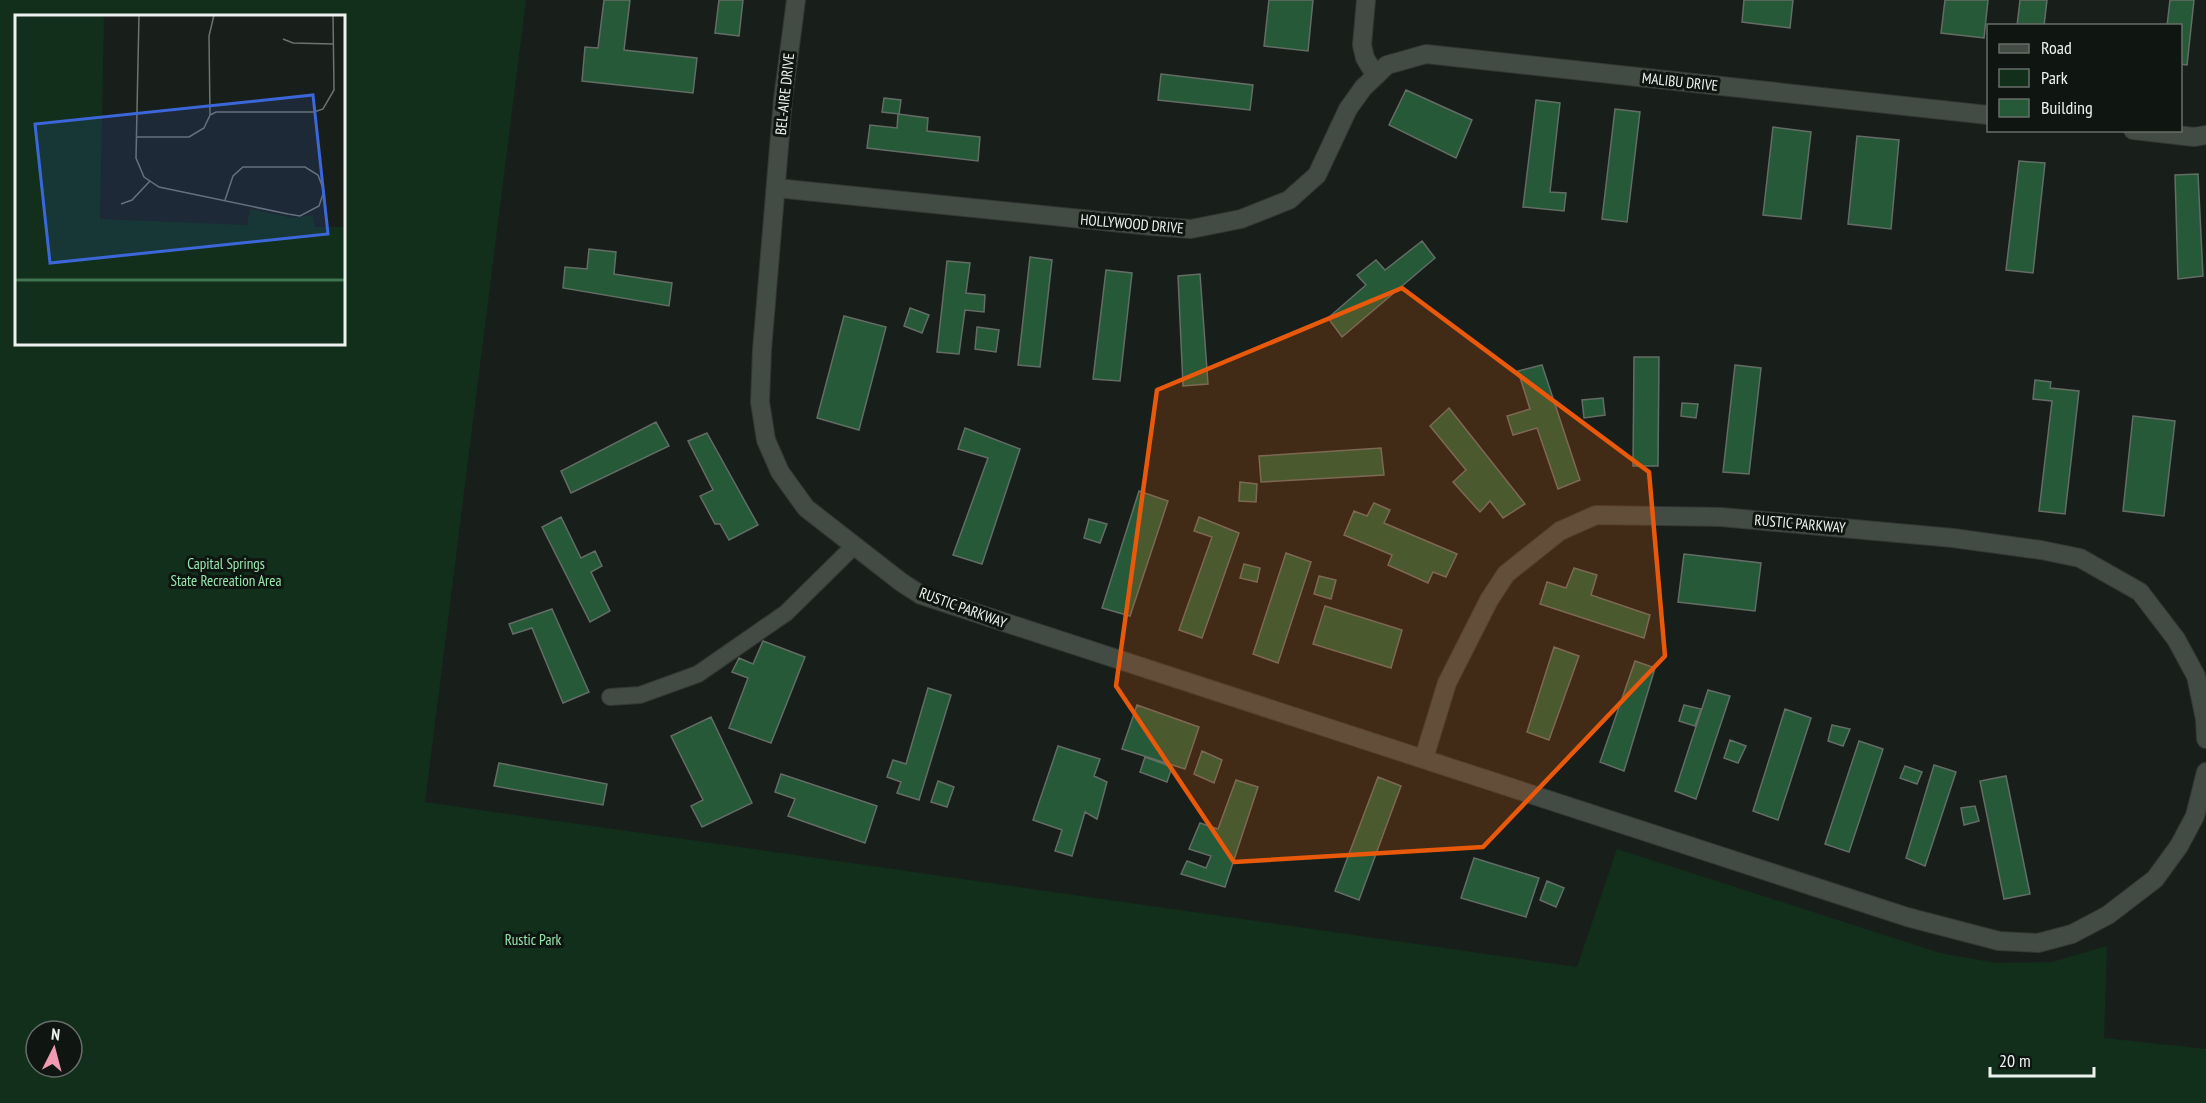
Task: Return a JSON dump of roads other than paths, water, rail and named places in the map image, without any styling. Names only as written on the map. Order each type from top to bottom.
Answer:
[{"type":"street","name":"BEL-AIRE DRIVE","points":[[776,188],[783,99],[796,0]]},
{"type":"street","points":[[1366,0],[1362,45],[1365,58],[1376,76]]},
{"type":"street","name":"MALIBU DRIVE","points":[[1376,76],[1387,65],[1426,54],[1987,115]]},
{"type":"street","name":"HOLLYWOOD DRIVE","points":[[776,188],[1191,229],[1241,219],[1288,200],[1317,175],[1348,109],[1363,88],[1376,76]]},
{"type":"street","points":[[2150,132],[2194,137],[2206,135]]},
{"type":"street","name":"RUSTIC PARKWAY","points":[[776,188],[762,350],[760,402],[766,440],[780,472],[806,508],[900,582],[921,595],[1907,917],[1999,941],[2038,943],[2072,934],[2108,915],[2155,879],[2179,846],[2195,816],[2206,772]]},
{"type":"street","name":"RUSTIC PARKWAY","points":[[1424,758],[1447,683],[1489,600],[1506,574],[1560,531],[1596,515],[1721,517],[1953,538],[2041,550],[2080,558],[2140,592],[2176,639],[2196,676],[2205,719],[2206,739]]},
{"type":"lane","points":[[610,697],[640,694],[698,674],[786,613],[854,546]]},
{"type":"park label","name":"Capital Springs State Recreation Area","points":[[226,572]]},
{"type":"park label","name":"Rustic Park","points":[[533,940]]}]
